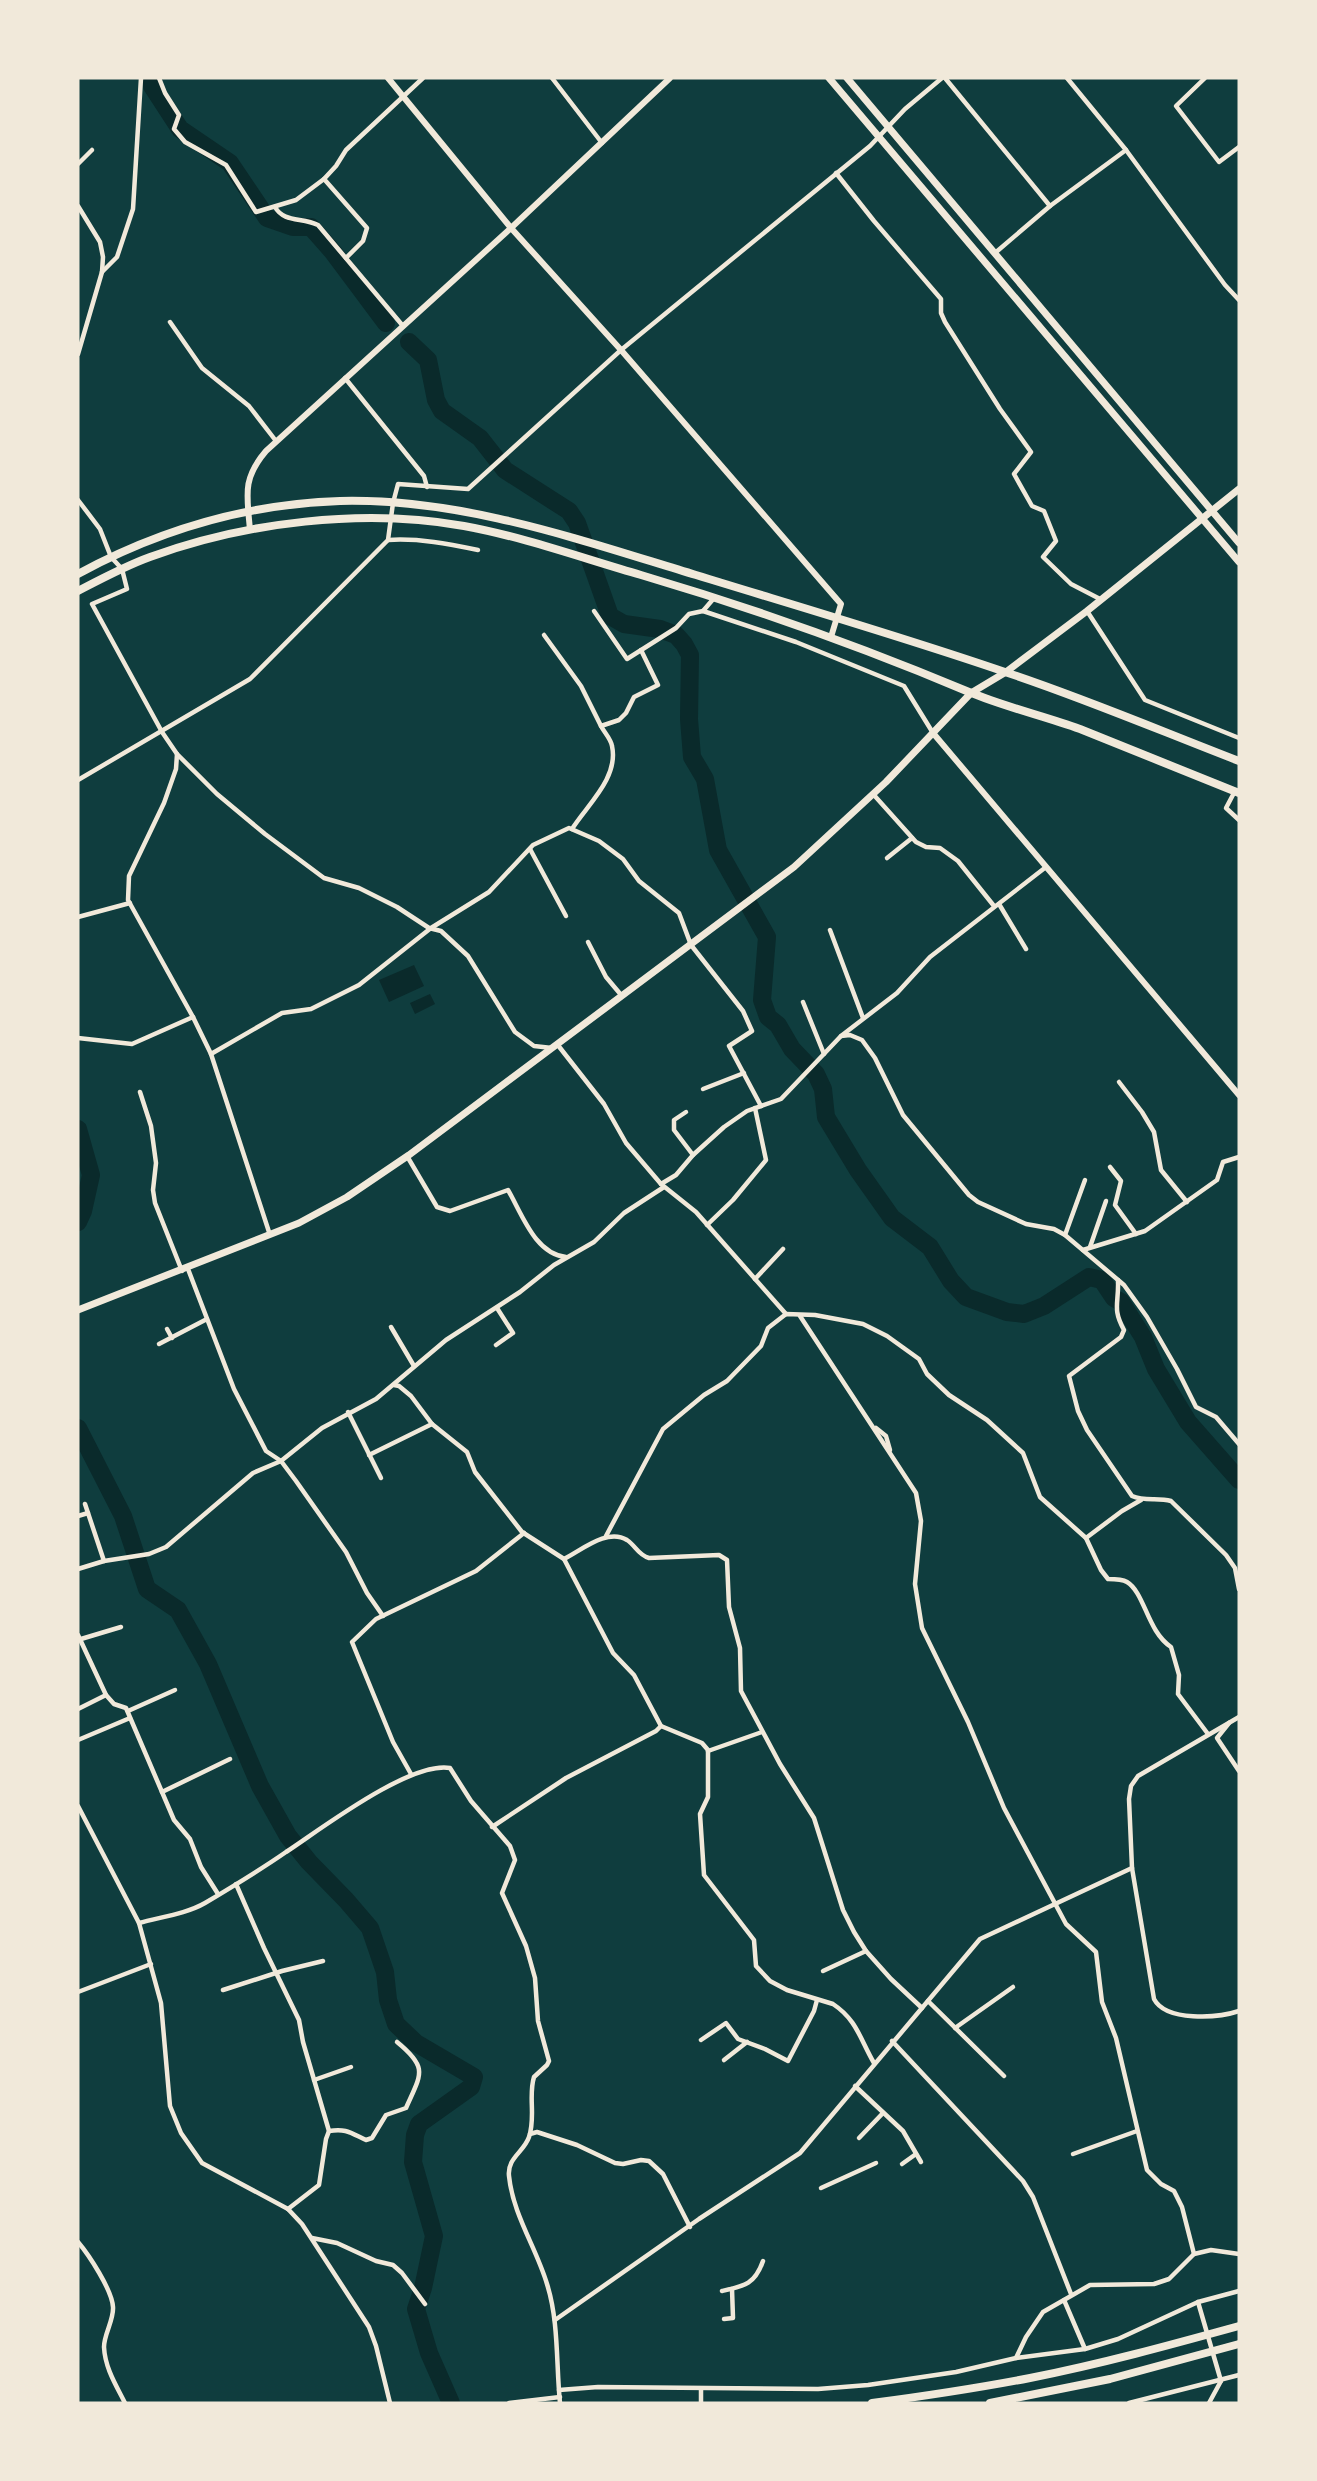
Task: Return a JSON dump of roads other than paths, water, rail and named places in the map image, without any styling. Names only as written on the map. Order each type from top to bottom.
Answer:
[{"type":"highway","points":[[78,574],[152,538],[249,510],[342,501],[393,503],[466,512],[566,536],[1006,672],[1097,704],[1239,761]]},
{"type":"highway","points":[[78,591],[148,557],[185,545],[250,530],[318,521],[391,520],[460,526],[570,553],[715,597],[831,637],[942,679],[971,693],[1078,728],[1237,792]]},
{"type":"highway","points":[[872,2403],[950,2393],[1031,2378],[1109,2361],[1239,2326]]},
{"type":"highway","points":[[990,2403],[1110,2379],[1239,2344]]},
{"type":"main road","points":[[828,78],[879,135],[1239,562]]},
{"type":"main road","points":[[847,78],[1239,543]]},
{"type":"main road","points":[[78,1310],[185,1270],[323,1211],[407,1156],[794,867],[873,794],[971,693],[1006,672],[1087,611],[1239,489]]},
{"type":"street","points":[[102,272],[117,256],[133,209],[141,78]]},
{"type":"street","points":[[159,78],[165,93],[179,115],[174,129],[185,142],[226,165],[256,212],[296,200],[324,179],[346,150],[423,78]]},
{"type":"street","points":[[388,78],[511,228],[621,350],[841,604],[831,637]]},
{"type":"street","points":[[552,78],[602,143]]},
{"type":"street","points":[[250,530],[247,489],[254,466],[276,441],[511,228],[670,78]]},
{"type":"street","points":[[78,780],[250,679],[388,540],[398,484],[468,489],[621,350],[870,146],[888,126],[944,78],[1050,206]]},
{"type":"street","points":[[1067,78],[1126,150],[1225,285],[1239,300]]},
{"type":"street","points":[[1205,78],[1176,106],[1219,162],[1239,147]]},
{"type":"street","points":[[78,164],[92,150]]},
{"type":"street","points":[[995,253],[1050,206],[1126,150]]},
{"type":"street","points":[[836,173],[941,299],[941,313],[945,322],[1000,409],[1031,452],[1014,474],[1032,506],[1044,512],[1056,541],[1043,557],[1071,584],[1100,599]]},
{"type":"street","points":[[324,179],[367,228],[363,242],[346,258]]},
{"type":"street","points":[[78,206],[100,242],[103,257],[102,272],[78,354]]},
{"type":"street","points":[[275,207],[279,215],[289,219],[302,219],[318,225],[403,326]]},
{"type":"street","points":[[170,322],[202,368],[249,406],[276,441]]},
{"type":"street","points":[[345,378],[424,476],[427,487]]},
{"type":"street","points":[[78,500],[100,530],[111,558],[122,569],[127,589],[92,604],[162,732],[177,754],[217,794],[265,834],[324,878],[359,888],[397,907],[431,928],[441,931],[468,956],[515,1032],[534,1046],[554,1046],[604,1104],[626,1143],[663,1186],[696,1212],[786,1314],[815,1315],[862,1324],[887,1336],[919,1359],[927,1374],[949,1395],[987,1420],[1023,1453],[1040,1497],[1086,1538],[1101,1570],[1108,1579],[1125,1580],[1133,1587],[1160,1640],[1171,1647],[1179,1675],[1178,1694],[1208,1734]]},
{"type":"street","points":[[388,540],[437,542],[478,550]]},
{"type":"street","points":[[703,611],[715,597]]},
{"type":"street","points":[[594,611],[627,659],[676,628],[689,614],[703,611],[796,642],[904,686],[933,733],[1239,1095]]},
{"type":"street","points":[[1087,611],[1145,700],[1239,738]]},
{"type":"street","points":[[211,1054],[282,1013],[311,1010],[359,985],[431,928],[489,892],[530,849],[572,829],[608,777],[612,760],[612,745],[581,686],[543,635]]},
{"type":"street","points":[[601,726],[619,720],[626,713],[634,697],[658,685],[641,650]]},
{"type":"street","points":[[177,754],[176,769],[164,803],[129,876],[127,889],[130,903],[211,1054],[270,1235]]},
{"type":"street","points":[[1237,792],[1226,808],[1239,820]]},
{"type":"street","points":[[873,794],[912,838],[926,847],[940,848],[958,861],[997,905],[1026,950]]},
{"type":"street","points":[[572,829],[599,841],[623,860],[639,881],[679,913],[691,945],[743,1011],[750,1024],[752,1031],[729,1046],[761,1106]]},
{"type":"street","points":[[887,858],[912,838]]},
{"type":"street","points":[[530,849],[566,916]]},
{"type":"street","points":[[78,1569],[104,1561],[150,1554],[166,1548],[253,1473],[281,1461],[322,1428],[376,1399],[446,1340],[497,1308],[567,1257],[594,1242],[624,1213],[676,1175],[693,1155],[724,1127],[755,1108],[781,1099],[841,1036],[897,993],[930,957],[1046,867]]},
{"type":"street","points":[[78,916],[130,903]]},
{"type":"street","points":[[830,930],[863,1018]]},
{"type":"street","points":[[588,942],[606,977],[622,996]]},
{"type":"street","points":[[803,1002],[824,1053]]},
{"type":"street","points":[[78,1038],[132,1044],[193,1017]]},
{"type":"street","points":[[841,1036],[850,1035],[861,1040],[875,1058],[903,1115],[969,1195],[978,1202],[1026,1224],[1054,1229],[1065,1235],[1118,1280],[1147,1317],[1178,1369],[1197,1407],[1215,1417],[1239,1444]]},
{"type":"street","points":[[704,1089],[744,1073]]},
{"type":"street","points":[[1119,1082],[1154,1132],[1161,1170],[1186,1202]]},
{"type":"street","points":[[140,1092],[151,1126],[155,1153],[155,1203],[207,1319],[234,1389],[267,1450],[281,1461],[346,1552],[367,1593],[383,1616]]},
{"type":"street","points":[[707,1225],[733,1200],[766,1160],[755,1108]]},
{"type":"street","points":[[686,1112],[674,1120],[674,1130],[693,1155]]},
{"type":"street","points":[[407,1156],[437,1207],[450,1211],[508,1190],[539,1244],[548,1252],[567,1257]]},
{"type":"street","points":[[1083,1250],[1145,1231],[1217,1180],[1223,1162],[1239,1157]]},
{"type":"street","points":[[1110,1167],[1121,1181],[1115,1205],[1136,1234]]},
{"type":"street","points":[[1065,1235],[1085,1180]]},
{"type":"street","points":[[1090,1247],[1107,1201]]},
{"type":"street","points":[[755,1279],[783,1249]]},
{"type":"street","points":[[1118,1280],[1115,1314],[1124,1330],[1121,1337],[1069,1376],[1077,1411],[1087,1430],[1132,1496],[1141,1500]]},
{"type":"street","points":[[496,1345],[513,1334],[497,1308]]},
{"type":"street","points":[[564,1559],[606,1536],[663,1429],[704,1395],[727,1381],[761,1346],[768,1328],[786,1314]]},
{"type":"street","points":[[800,1316],[916,1493],[921,1521],[915,1584],[922,1628],[968,1722],[1004,1808],[1066,1924],[1096,1952],[1102,2002],[1116,2038],[1147,2170],[1161,2184],[1174,2191],[1178,2198],[1194,2254]]},
{"type":"street","points":[[159,1344],[207,1319]]},
{"type":"street","points":[[391,1327],[414,1366]]},
{"type":"street","points":[[167,1329],[172,1338]]},
{"type":"street","points":[[394,1384],[411,1396],[432,1424],[466,1452],[475,1472],[524,1533],[564,1559],[613,1653],[634,1675],[660,1726],[702,1743],[708,1751],[708,1797],[700,1814],[706,1880],[754,1940],[755,1962],[761,1973],[787,1990],[833,2004],[854,2022],[874,2063]]},
{"type":"street","points":[[348,1412],[381,1478]]},
{"type":"street","points":[[369,1455],[432,1424]]},
{"type":"street","points":[[1086,1538],[1122,1510],[1141,1500],[1163,1498],[1171,1501],[1226,1555],[1235,1568],[1239,1589]]},
{"type":"street","points":[[85,1504],[104,1561]]},
{"type":"street","points":[[78,1516],[88,1513]]},
{"type":"street","points":[[411,1774],[393,1742],[352,1642],[383,1616],[476,1571],[524,1533]]},
{"type":"street","points":[[606,1536],[624,1539],[640,1554],[649,1558],[719,1555],[727,1560],[729,1607],[740,1648],[739,1686],[762,1732],[814,1818],[843,1910],[866,1951],[922,2008]]},
{"type":"street","points":[[122,1627],[79,1637],[106,1695],[114,1704],[128,1711],[174,1820],[190,1839],[201,1867],[218,1894]]},
{"type":"street","points":[[128,1711],[175,1690]]},
{"type":"street","points":[[78,1709],[106,1695]]},
{"type":"street","points":[[1239,1717],[1138,1776],[1131,1786],[1132,1868],[1158,2006],[1192,2016],[1230,2014],[1239,2011]]},
{"type":"street","points":[[78,1740],[130,1718]]},
{"type":"street","points":[[1231,1721],[1217,1738],[1239,1771]]},
{"type":"street","points":[[492,1827],[566,1778],[656,1731],[660,1726]]},
{"type":"street","points":[[708,1751],[762,1732]]},
{"type":"street","points":[[162,1792],[230,1759]]},
{"type":"street","points":[[139,1923],[193,1908],[288,1851],[359,1802],[411,1774],[438,1766],[450,1768],[471,1801],[510,1846],[514,1860],[502,1893],[526,1946],[535,1978],[538,2021],[548,2052],[547,2065],[534,2077],[532,2082],[531,2134],[526,2145],[512,2159],[509,2175],[520,2221],[548,2285],[555,2320],[560,2400],[509,2403]]},
{"type":"street","points":[[78,1806],[139,1923],[161,2002],[170,2106],[181,2133],[202,2163],[288,2209],[312,2238],[369,2327],[390,2403]]},
{"type":"street","points":[[555,2320],[764,2175],[800,2153],[980,1939],[1132,1868]]},
{"type":"street","points":[[236,1884],[299,2020],[303,2042],[329,2131],[319,2186],[288,2209]]},
{"type":"street","points":[[823,1971],[866,1951]]},
{"type":"street","points":[[223,1990],[323,1961]]},
{"type":"street","points":[[78,1992],[151,1964]]},
{"type":"street","points":[[956,2028],[1013,1987]]},
{"type":"street","points":[[701,2040],[726,2023],[738,2039],[788,2061],[814,2011],[817,2000]]},
{"type":"street","points":[[928,2001],[1004,2076]]},
{"type":"street","points":[[892,2041],[1023,2181],[1033,2197],[1071,2294]]},
{"type":"street","points":[[329,2131],[341,2128],[366,2140],[372,2138],[386,2115],[406,2108],[420,2077],[418,2062],[397,2042]]},
{"type":"street","points":[[723,2060],[747,2042]]},
{"type":"street","points":[[314,2080],[351,2067]]},
{"type":"street","points":[[855,2086],[903,2131],[921,2162]]},
{"type":"street","points":[[859,2138],[883,2113]]},
{"type":"street","points":[[1073,2154],[1137,2131]]},
{"type":"street","points":[[531,2134],[537,2132],[577,2145],[615,2163],[649,2161],[663,2174],[690,2227]]},
{"type":"street","points":[[902,2164],[916,2154]]},
{"type":"street","points":[[821,2188],[876,2163]]},
{"type":"street","points":[[312,2238],[337,2243],[376,2261],[393,2265],[402,2273],[425,2304]]},
{"type":"street","points":[[78,2242],[87,2253],[111,2298],[113,2308],[104,2346],[107,2367],[125,2403]]},
{"type":"street","points":[[1016,2358],[1026,2337],[1043,2312],[1090,2285],[1100,2283],[1132,2286],[1154,2284],[1169,2279],[1194,2254],[1211,2250],[1239,2254]]},
{"type":"street","points":[[722,2291],[732,2289],[758,2276],[763,2261]]},
{"type":"street","points":[[724,2319],[733,2318],[732,2289]]},
{"type":"street","points":[[559,2390],[598,2387],[818,2389],[868,2385],[956,2372],[1016,2358],[1085,2349],[1118,2339],[1198,2302],[1239,2291]]},
{"type":"street","points":[[1064,2300],[1085,2349]]},
{"type":"street","points":[[1198,2302],[1221,2380],[1209,2403]]},
{"type":"street","points":[[1129,2403],[1239,2375]]},
{"type":"street","points":[[701,2389],[702,2403]]},
{"type":"water","points":[[414,965],[424,986],[389,1002],[379,980]]},
{"type":"water","points":[[430,994],[435,1004],[415,1014],[410,1003]]},
{"type":"waterway","points":[[151,78],[152,86],[180,129],[230,163],[267,218],[293,227],[311,227],[333,252],[386,323]]},
{"type":"waterway","points":[[409,342],[428,360],[436,400],[442,411],[480,438],[505,470],[569,511],[577,523],[610,616],[624,624],[660,629],[676,635],[684,644],[690,655],[689,719],[692,757],[705,779],[718,850],[767,937],[762,1000],[768,1017],[778,1025],[792,1049],[816,1074],[823,1089],[826,1117],[858,1170],[892,1218],[930,1247],[951,1281],[966,1297],[1007,1312],[1024,1314],[1044,1306],[1089,1277],[1102,1280],[1114,1298],[1121,1302],[1143,1337],[1156,1369],[1188,1422],[1239,1480]]},
{"type":"waterway","points":[[78,1129],[91,1175],[83,1211],[78,1222]]},
{"type":"waterway","points":[[78,1428],[123,1516],[147,1589],[178,1610],[208,1664],[260,1786],[288,1836],[370,1928],[385,1972],[388,2000],[396,2024],[416,2043],[474,2077],[471,2087],[419,2124],[415,2135],[413,2162],[434,2236],[416,2309],[429,2353],[451,2403]]}]
